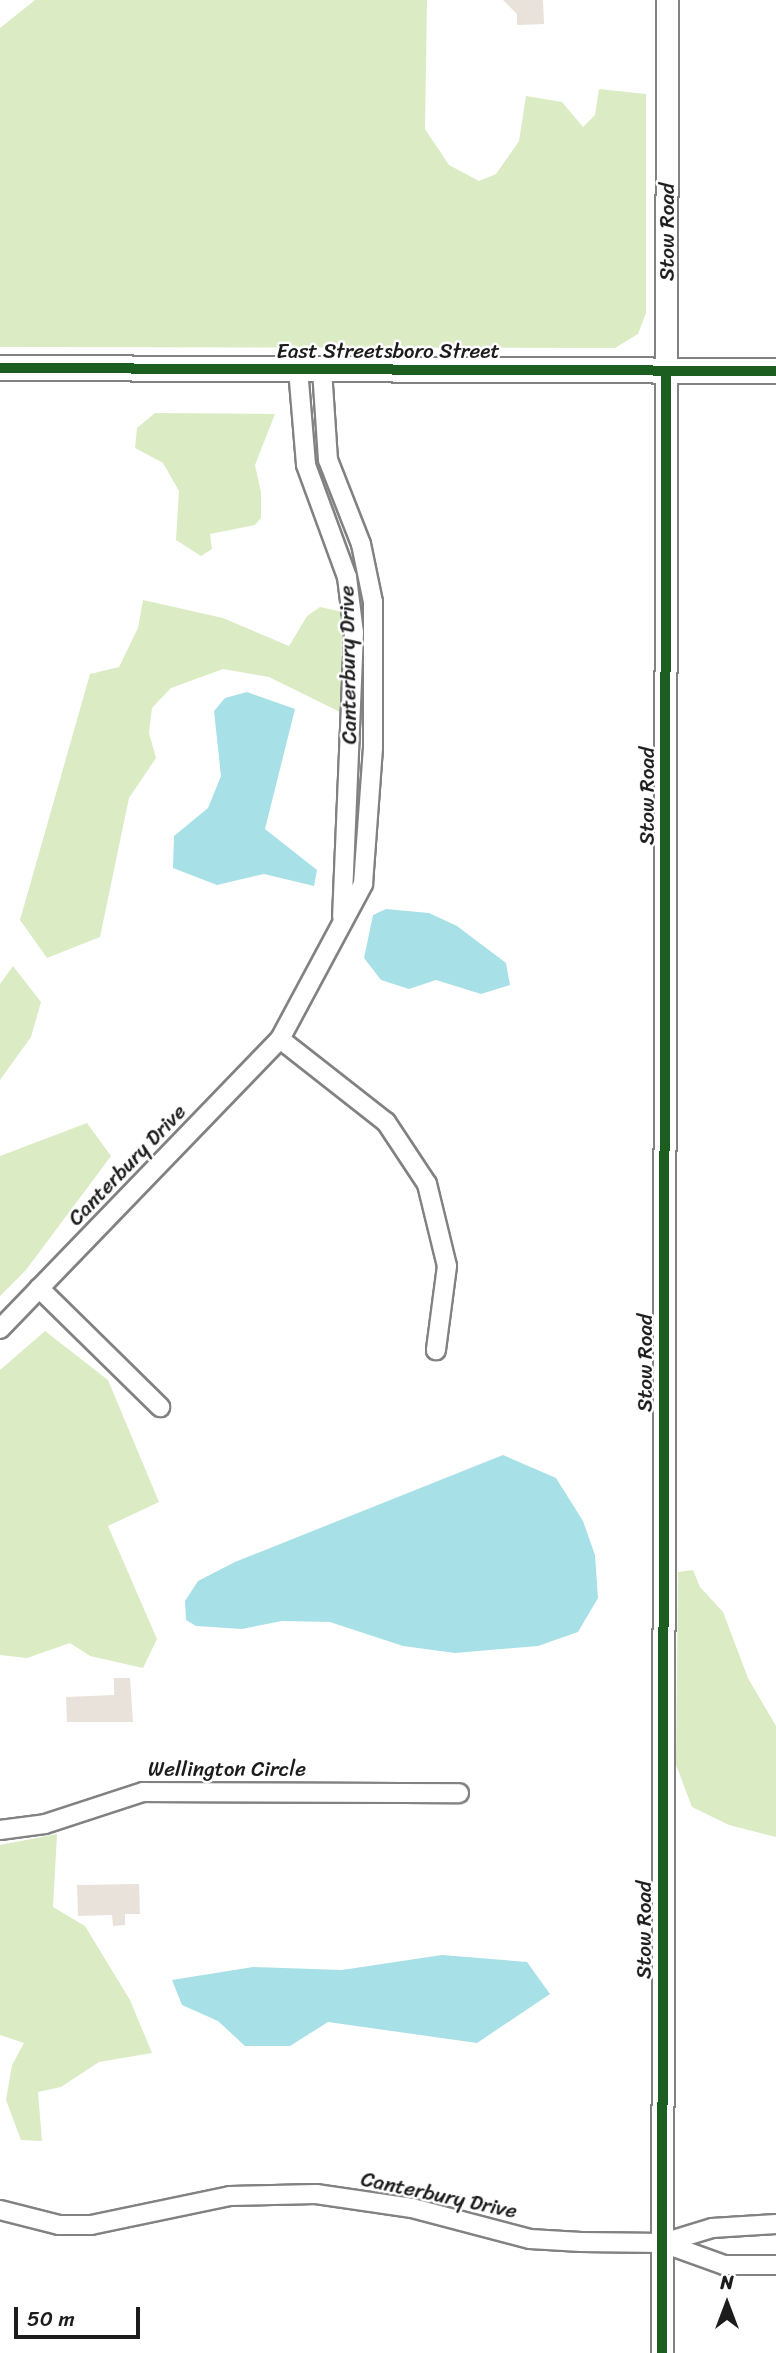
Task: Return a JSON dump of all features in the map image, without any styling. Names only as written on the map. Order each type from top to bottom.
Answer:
[{"type":"main road","name":"East Streetsboro Street","points":[[0,368],[776,371]]},
{"type":"street","name":"Stow Road","points":[[662,2353],[667,0]]},
{"type":"street","name":"Canterbury Drive","points":[[0,1329],[280,1039],[363,884],[373,726],[373,619],[361,544],[328,460],[310,370]]},
{"type":"street","name":"Canterbury Drive","points":[[310,370],[306,465],[347,577],[354,620],[353,725],[342,919]]},
{"type":"street","points":[[354,620],[373,619]]},
{"type":"street","points":[[353,725],[373,726]]},
{"type":"street","points":[[349,817],[369,819]]},
{"type":"street","points":[[280,1039],[386,1122],[427,1184],[447,1266],[436,1350]]},
{"type":"street","points":[[39,1288],[160,1408]]},
{"type":"street","name":"Wellington Circle","points":[[0,1830],[45,1824],[143,1792],[459,1793]]},
{"type":"street","name":"Canterbury Drive","points":[[0,2210],[59,2225],[91,2225],[230,2196],[316,2194],[412,2208],[530,2239],[663,2243],[724,2265],[776,2265]]},
{"type":"street","name":"Canterbury Drive","points":[[663,2243],[712,2228],[776,2224]]},
{"type":"green space","points":[[35,0],[427,0],[425,129],[449,165],[479,181],[496,174],[519,141],[526,96],[562,102],[583,127],[595,115],[599,89],[646,94],[646,313],[638,334],[615,348],[0,347],[0,28]]},
{"type":"green space","points":[[155,413],[275,414],[255,465],[261,492],[261,518],[255,525],[210,534],[212,549],[201,556],[176,540],[179,491],[163,463],[135,448],[137,428]]},
{"type":"green space","points":[[143,600],[223,618],[289,646],[307,616],[320,607],[343,612],[344,714],[269,677],[223,669],[171,688],[152,708],[149,733],[156,758],[129,798],[100,937],[47,958],[20,920],[90,674],[119,667],[138,628]]},
{"type":"green space","points":[[13,966],[41,1002],[31,1037],[0,1080],[0,984]]},
{"type":"green space","points":[[87,1123],[111,1156],[26,1270],[0,1296],[0,1156]]},
{"type":"green space","points":[[45,1331],[108,1380],[159,1502],[108,1526],[157,1639],[143,1668],[90,1656],[70,1643],[27,1658],[0,1655],[0,1370]]},
{"type":"green space","points":[[693,1570],[700,1587],[723,1612],[748,1678],[776,1726],[776,1837],[729,1825],[692,1807],[676,1765],[678,1572]]},
{"type":"green space","points":[[57,1834],[53,1907],[85,1926],[130,2000],[152,2053],[99,2062],[61,2087],[38,2092],[42,2141],[21,2140],[6,2100],[12,2065],[24,2043],[0,2035],[0,1845]]},
{"type":"water","points":[[247,692],[295,709],[265,829],[317,870],[314,886],[264,874],[217,885],[173,868],[174,836],[208,808],[221,776],[214,711],[225,698]]},
{"type":"water","points":[[386,909],[429,913],[457,926],[506,963],[510,985],[481,994],[436,980],[409,989],[381,980],[364,958],[373,915]]},
{"type":"water","points":[[503,1455],[556,1478],[583,1521],[595,1555],[598,1598],[578,1632],[538,1646],[455,1653],[403,1646],[330,1622],[282,1621],[242,1629],[196,1626],[186,1620],[185,1601],[198,1581],[235,1562]]},
{"type":"water","points":[[442,1955],[527,1962],[550,1994],[477,2043],[328,2022],[290,2046],[245,2046],[218,2021],[182,2005],[172,1980],[253,1967],[342,1970]]},
{"type":"building","points":[[503,0],[543,0],[544,24],[517,25],[517,14]]},
{"type":"building","points":[[114,1678],[130,1678],[133,1722],[67,1722],[66,1697],[114,1695]]},
{"type":"building","points":[[139,1884],[140,1914],[125,1914],[125,1925],[113,1926],[112,1915],[78,1916],[77,1885]]},
{"type":"cycle path","points":[[0,368],[776,371]]},
{"type":"cycle path","points":[[662,2353],[666,372]]}]
